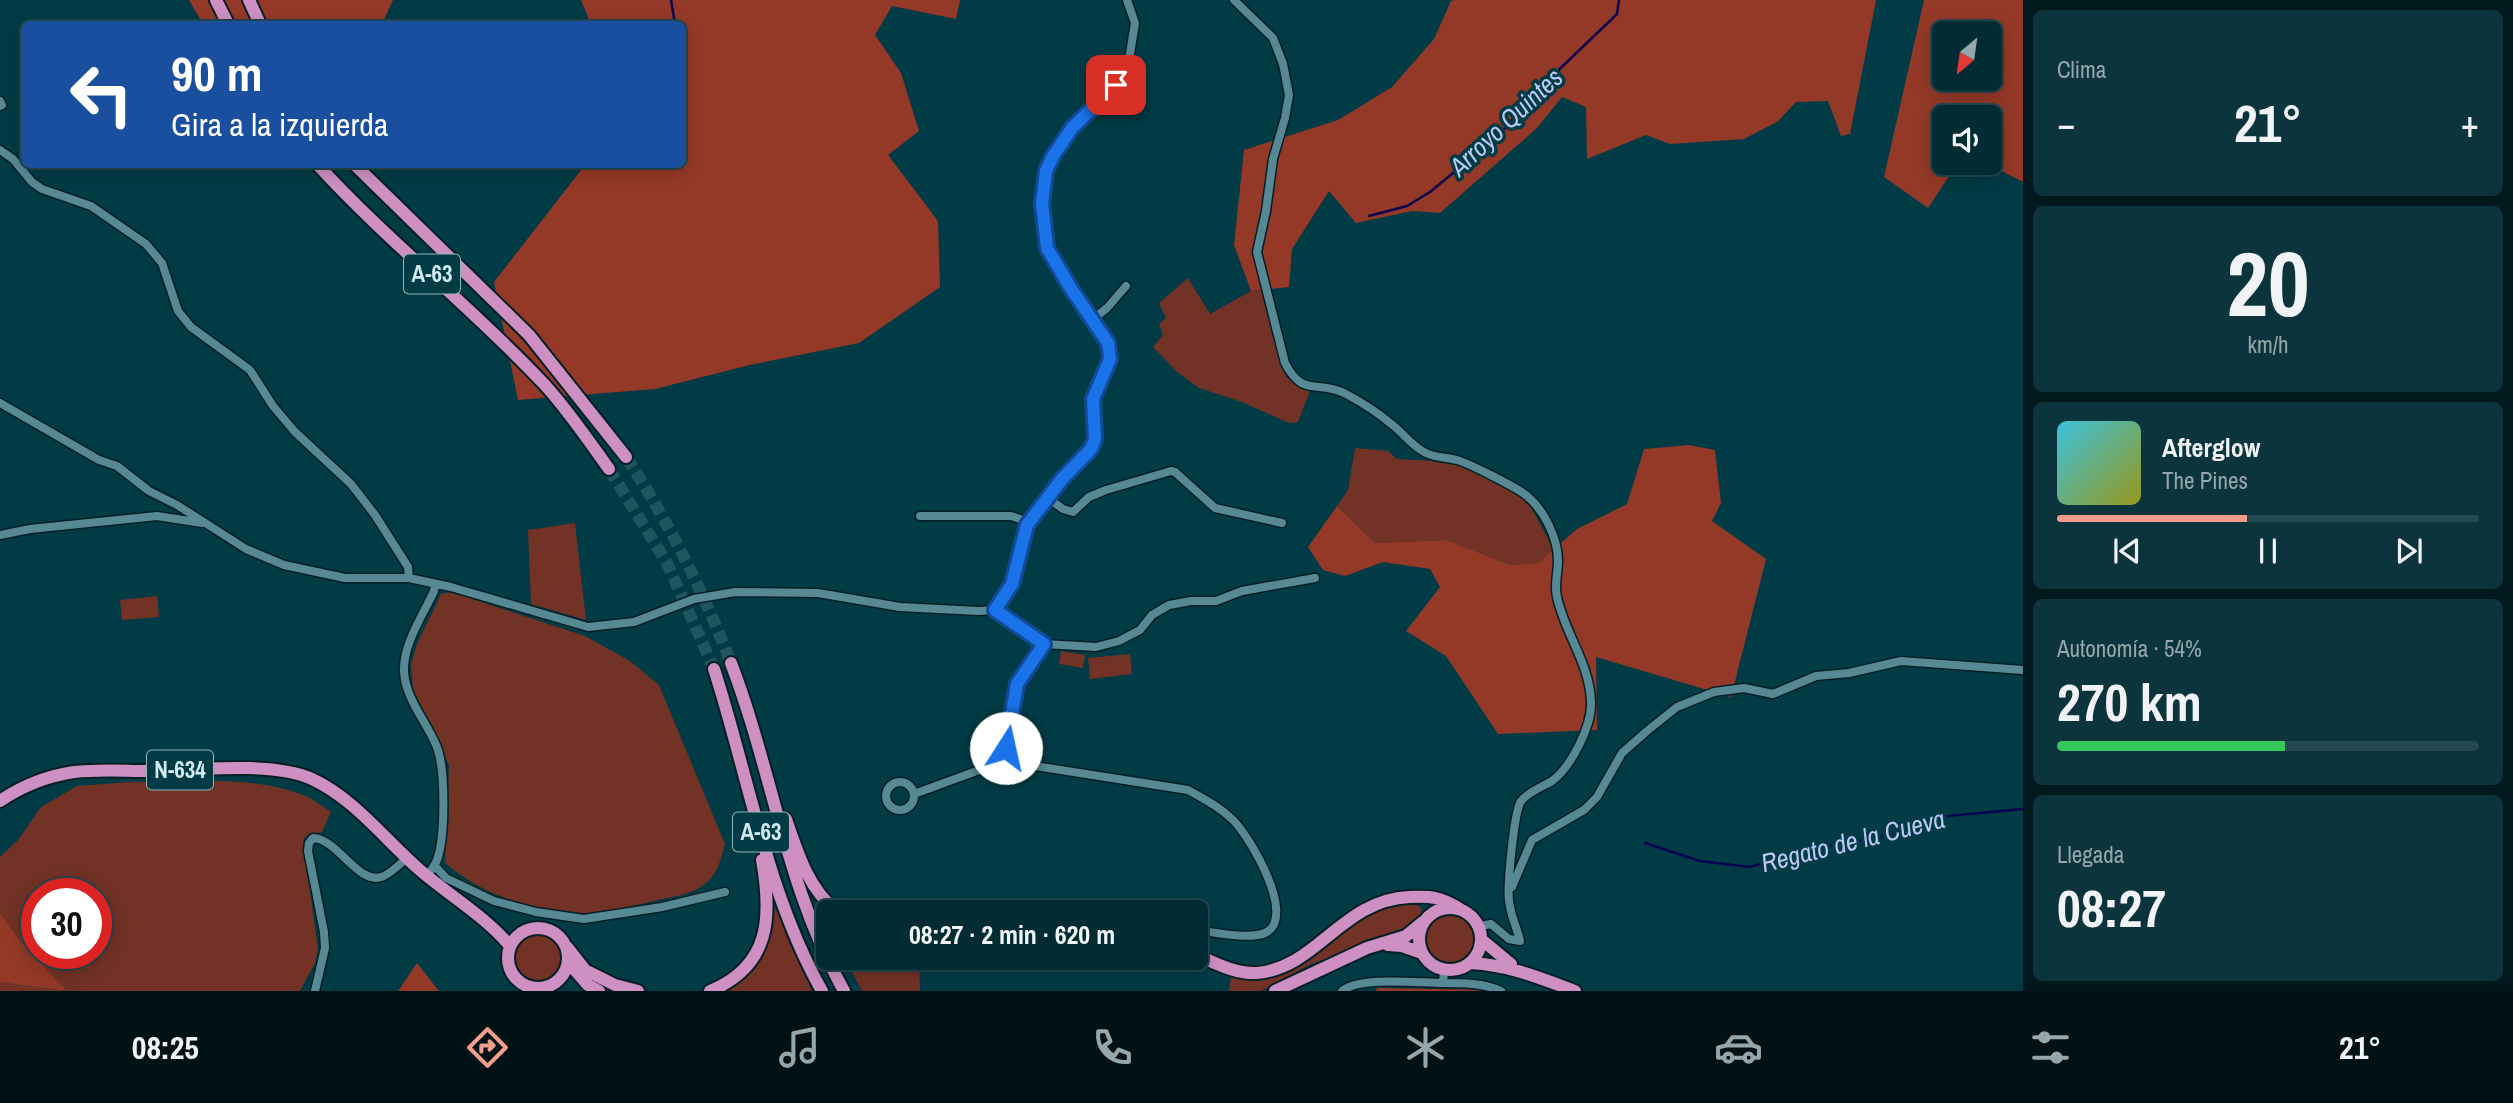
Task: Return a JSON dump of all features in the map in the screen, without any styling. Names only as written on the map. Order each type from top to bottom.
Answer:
[{"type":"highway","points":[[216,0],[226,21]]},
{"type":"highway","points":[[249,0],[259,21]]},
{"type":"highway","name":"A-63","points":[[321,168],[342,192],[464,303],[546,385],[609,469]]},
{"type":"highway","name":"A-63","points":[[358,168],[529,335],[626,457]]},
{"type":"highway","name":"A-63","points":[[731,663],[746,703],[793,873],[815,933],[844,991]]},
{"type":"highway","name":"A-63","points":[[714,669],[769,860],[787,912],[822,991]]},
{"type":"highway","points":[[746,703],[799,856],[823,900]]},
{"type":"highway","points":[[710,991],[730,981],[752,960],[765,934],[767,923],[767,886],[741,760]]},
{"type":"highway","name":"N-634","points":[[0,801],[28,785],[75,772],[248,769],[281,771],[310,778],[335,792],[355,808],[407,858],[431,871],[510,946]]},
{"type":"highway","points":[[1208,960],[1230,970],[1250,973],[1268,971],[1299,958],[1365,909],[1390,900],[1414,897],[1430,896],[1448,901],[1469,914],[1480,926],[1482,940],[1479,952],[1471,962],[1444,977],[1425,959],[1419,943],[1419,932],[1426,919],[1422,903],[1414,897]]},
{"type":"highway","points":[[1275,991],[1367,948],[1406,936],[1438,909],[1460,909]]},
{"type":"highway","name":"N-634","points":[[486,922],[522,932],[547,929],[557,934],[565,944]]},
{"type":"highway","points":[[522,932],[510,946],[507,959],[513,975],[520,983],[533,990],[554,984],[561,978],[568,962],[565,944]]},
{"type":"highway","points":[[1482,940],[1500,957],[1520,970]]},
{"type":"highway","points":[[565,944],[585,970],[615,985],[639,991]]},
{"type":"highway","points":[[1381,945],[1402,946],[1422,953]]},
{"type":"highway","points":[[568,962],[594,988]]},
{"type":"highway","points":[[1471,962],[1520,970],[1575,991]]},
{"type":"highway","points":[[1290,991],[1312,974]]},
{"type":"highway","points":[[554,984],[594,988]]},
{"type":"street","points":[[995,610],[1012,584],[1027,525],[1062,479],[1091,449],[1095,439],[1093,399],[1110,359],[1108,343],[1047,248],[1042,203],[1046,171],[1053,156],[1072,128],[1127,72],[1135,23],[1128,0]]},
{"type":"street","points":[[1234,0],[1273,38],[1283,64],[1289,95],[1273,159],[1257,252],[1285,363],[1294,379],[1302,385],[1334,388],[1361,402],[1392,424],[1424,453],[1457,460],[1525,494],[1535,503],[1555,537],[1558,553],[1557,597],[1586,669],[1591,704],[1581,738],[1566,768],[1554,780],[1521,802],[1516,817],[1508,896],[1520,941],[1509,939],[1491,924],[1480,926]]},
{"type":"street","points":[[0,101],[0,106]]},
{"type":"street","points":[[0,150],[13,159],[32,182],[42,189],[92,206],[146,244],[162,263],[178,311],[191,327],[250,370],[273,406],[295,432],[351,484],[375,515],[408,567],[409,578]]},
{"type":"street","points":[[1093,319],[1107,308],[1126,286]]},
{"type":"street","points":[[0,403],[99,460],[117,466],[149,491],[246,548],[284,565],[345,578],[409,578],[588,627],[634,622],[694,599],[735,592],[818,593],[900,607],[995,610],[1044,644],[1096,647],[1119,641],[1140,630],[1152,615],[1169,605],[1191,601],[1216,601],[1242,591],[1315,578]]},
{"type":"street","points":[[1048,498],[1063,509],[1073,512],[1089,497],[1171,471],[1214,508],[1282,523]]},
{"type":"street","points":[[0,535],[157,516],[208,524]]},
{"type":"street","points":[[920,516],[1011,516],[1027,525]]},
{"type":"street","points":[[435,584],[406,652],[404,675],[407,689],[441,759],[444,775],[440,851],[431,871],[494,901],[536,912],[584,919],[662,907],[725,892]]},
{"type":"street","points":[[1006,748],[1017,684],[1044,644]]},
{"type":"street","points":[[1508,896],[1532,840],[1584,810],[1597,797],[1622,753],[1677,707],[1714,692],[1744,688],[1773,694],[1816,676],[1849,673],[1901,661],[2023,670]]},
{"type":"street","points":[[1006,748],[1013,752],[1016,763],[1013,769],[1006,772],[997,770],[993,765],[994,754],[1006,748]]},
{"type":"street","points":[[1016,763],[1188,790],[1211,802],[1235,821],[1253,847],[1268,879],[1278,912],[1273,926],[1266,932],[1253,936],[1208,931]]},
{"type":"street","points":[[914,794],[993,765]]},
{"type":"street","points":[[315,991],[325,948],[308,851],[309,843],[313,838],[322,838],[359,871],[376,878],[385,876],[407,858]]},
{"type":"street","points":[[1342,991],[1365,982],[1444,977],[1501,991]]},
{"type":"shaded area","points":[[189,0],[393,0],[383,21],[201,21]]},
{"type":"shaded area","points":[[581,0],[960,0],[956,19],[892,6],[875,35],[901,73],[919,131],[888,155],[938,221],[940,287],[859,343],[750,365],[655,389],[518,400],[494,282],[583,168],[686,168],[686,21],[590,21]]},
{"type":"shaded area","points":[[1876,0],[1850,134],[1841,136],[1828,101],[1796,102],[1777,122],[1744,139],[1670,144],[1646,135],[1587,159],[1586,107],[1562,97],[1537,128],[1440,213],[1412,211],[1356,223],[1329,191],[1292,249],[1289,287],[1251,291],[1234,245],[1244,150],[1338,120],[1392,87],[1434,39],[1451,1]]},
{"type":"shaded area","points":[[1924,0],[2023,0],[2023,182],[2002,171],[2002,105],[1932,105],[1932,175],[1950,175],[1928,208],[1884,177]]},
{"type":"shaded area","points":[[1188,278],[1210,314],[1251,291],[1262,290],[1286,377],[1310,391],[1298,422],[1289,423],[1242,402],[1199,388],[1177,372],[1153,347],[1163,335],[1159,324],[1166,318],[1159,303]]},
{"type":"shaded area","points":[[1689,445],[1715,450],[1721,503],[1712,521],[1766,559],[1731,697],[1596,657],[1597,730],[1498,734],[1446,656],[1406,631],[1440,587],[1430,569],[1383,562],[1345,576],[1323,570],[1308,547],[1337,506],[1375,543],[1447,540],[1510,565],[1538,563],[1577,529],[1627,504],[1644,449]]},
{"type":"shaded area","points":[[1355,448],[1388,451],[1397,459],[1454,462],[1506,488],[1525,500],[1532,509],[1554,550],[1538,563],[1510,565],[1447,540],[1375,543],[1337,506],[1348,490]]},
{"type":"shaded area","points":[[575,523],[586,620],[531,604],[528,530]]},
{"type":"shaded area","points":[[451,592],[585,636],[630,661],[659,685],[725,844],[720,862],[711,878],[693,891],[679,896],[610,911],[555,912],[515,902],[496,894],[460,875],[445,863],[449,765],[413,689],[411,665],[417,644],[441,594]]},
{"type":"shaded area","points":[[157,596],[159,617],[122,620],[120,600]]},
{"type":"shaded area","points":[[1061,651],[1085,655],[1083,668],[1059,664]]},
{"type":"shaded area","points":[[1130,654],[1132,674],[1090,679],[1088,658]]},
{"type":"shaded area","points":[[220,781],[287,790],[308,797],[331,812],[322,832],[306,836],[303,840],[318,949],[315,963],[300,991],[67,991],[46,969],[112,969],[112,878],[21,878],[21,942],[0,913],[0,857],[18,840],[41,807],[77,786],[130,782]]},
{"type":"shaded area","points":[[1413,903],[1421,908],[1422,915],[1406,930],[1311,964],[1261,991],[1229,991],[1231,977],[1258,978],[1281,972],[1302,961],[1363,919],[1387,908]]},
{"type":"shaded area","points":[[775,906],[812,991],[725,991],[746,974],[761,955],[770,932]]},
{"type":"shaded area","points":[[0,913],[21,942],[21,969],[46,969],[67,991],[0,982]]},
{"type":"shaded area","points":[[1451,915],[1469,922],[1476,940],[1469,958],[1451,965],[1433,958],[1426,940],[1433,922]]},
{"type":"shaded area","points":[[539,934],[556,941],[563,958],[556,975],[539,982],[522,975],[515,958],[522,941]]},
{"type":"shaded area","points":[[417,963],[439,991],[398,991]]},
{"type":"shaded area","points":[[851,970],[919,970],[920,991],[862,991]]},
{"type":"shaded area","points":[[0,982],[60,990],[65,991],[0,991]]},
{"type":"shaded area","points":[[1378,988],[1488,990],[1490,991],[1375,991]]},
{"type":"waterway","points":[[671,0],[674,21]]},
{"type":"waterway","name":"Arroyo Quintes","points":[[1369,216],[1407,206],[1430,192],[1498,136],[1543,85],[1617,14],[1619,0]]},
{"type":"waterway","name":"Regato de la Cueva","points":[[1645,843],[1700,861],[1750,867],[1807,849],[1873,839],[1948,816],[2023,809]]},
{"type":"tunnel","points":[[626,457],[684,557],[731,663]]},
{"type":"tunnel","points":[[609,469],[667,563],[714,669]]},
{"type":"route","points":[[1006,748],[1017,684],[1044,644],[995,610],[1012,584],[1027,525],[1062,479],[1091,449],[1095,439],[1093,399],[1110,359],[1108,343],[1047,248],[1042,203],[1046,171],[1072,128],[1116,85]]}]
